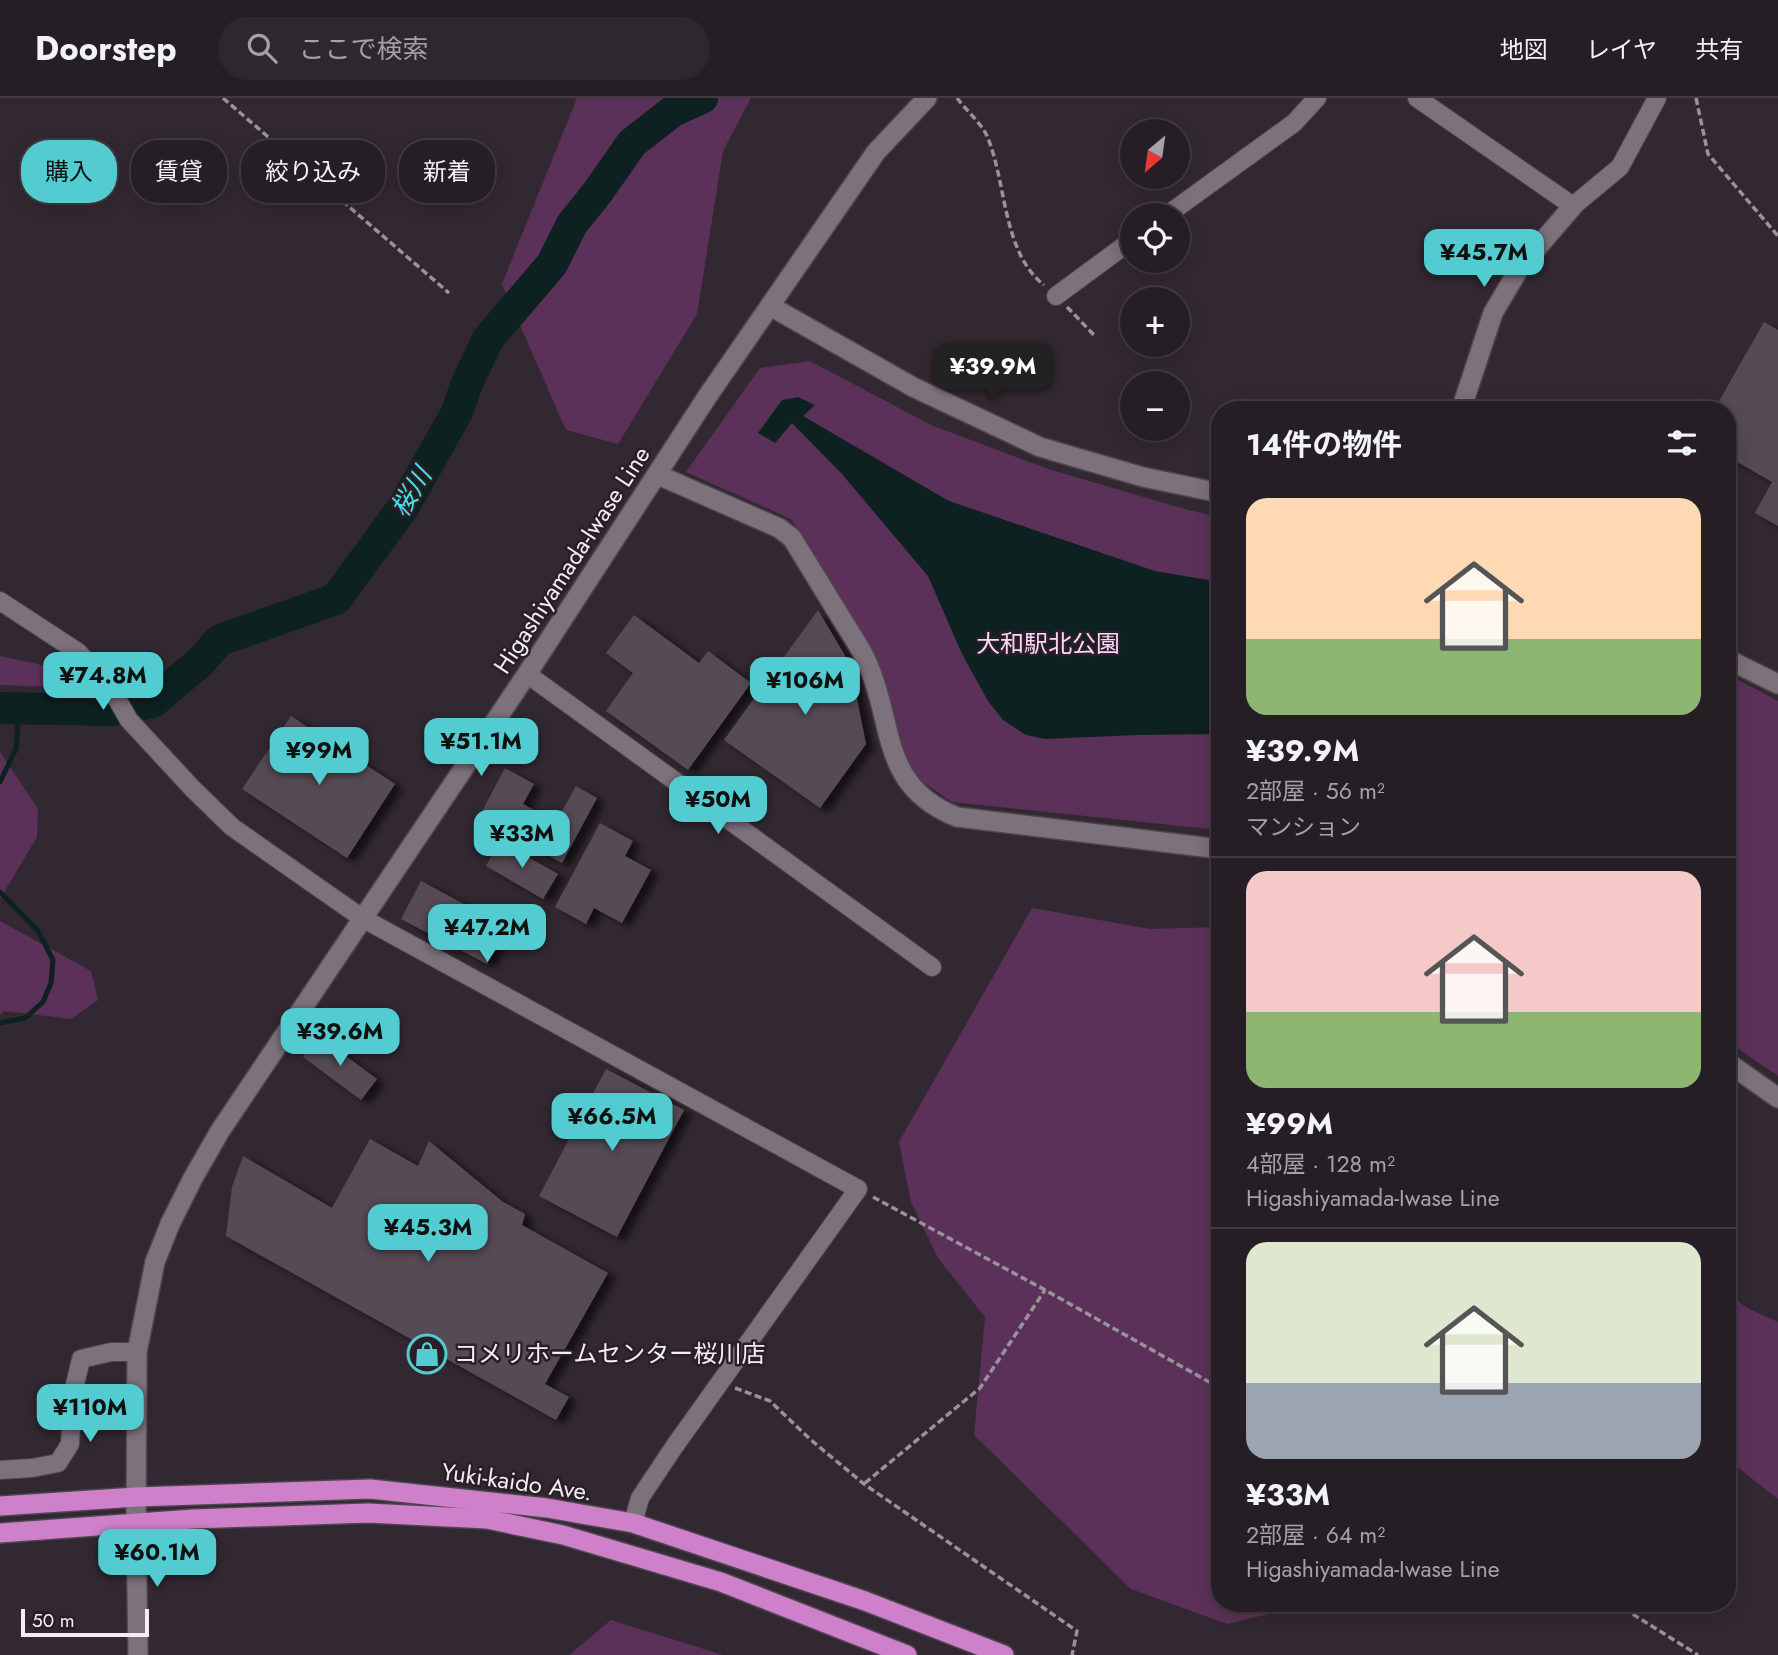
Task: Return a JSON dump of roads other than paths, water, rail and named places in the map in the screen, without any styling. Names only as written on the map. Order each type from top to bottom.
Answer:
[{"type":"highway","name":"Yuki-kaido Ave.","points":[[0,1506],[136,1497],[370,1489],[547,1508],[633,1523],[853,1597],[1004,1655]]},
{"type":"highway","name":"Yuki-kaido Ave.","points":[[0,1533],[192,1519],[368,1513],[487,1518],[563,1535],[721,1582],[907,1655]]},
{"type":"main road","name":"Higashiyamada-Iwase Line","points":[[138,1655],[137,1352],[155,1262],[193,1178],[220,1131],[527,674],[707,397],[876,152],[927,98]]},
{"type":"main road","points":[[1464,401],[1493,313],[1519,269],[1573,206]]},
{"type":"main road","points":[[770,306],[914,387],[1040,447],[1143,477],[1211,492]]},
{"type":"main road","points":[[658,475],[779,528],[792,538],[866,660],[877,685],[890,748],[898,764],[912,785],[942,811],[957,817],[1211,848]]},
{"type":"main road","points":[[1736,663],[1778,684]]},
{"type":"main road","points":[[1736,1068],[1778,1098]]},
{"type":"street","points":[[1184,203],[1294,123],[1317,98]]},
{"type":"street","points":[[1417,98],[1573,206],[1620,167],[1657,98]]},
{"type":"street","points":[[1056,296],[1120,249]]},
{"type":"street","points":[[0,601],[78,652],[110,687],[129,720],[232,827],[362,918],[858,1189],[640,1498],[633,1523]]},
{"type":"street","points":[[527,674],[932,967]]},
{"type":"street","points":[[0,1470],[58,1463],[70,1444],[73,1393],[81,1359],[111,1352],[137,1352]]},
{"type":"waterway","name":"桜川","points":[[0,708],[113,710],[153,702],[199,663],[220,640],[336,599],[404,506],[457,412],[467,383],[488,339],[552,264],[572,224],[632,143],[673,111],[702,98]]},
{"type":"waterway","points":[[0,782],[16,749],[19,708]]},
{"type":"waterway","points":[[0,892],[38,931],[53,960],[51,983],[43,1002],[25,1018],[0,1023]]},
{"type":"place","name":"コメリホームセンター桜川店","points":[[427,1354]]},
{"type":"park label","name":"大和駅北公園","points":[[1048,644]]}]
